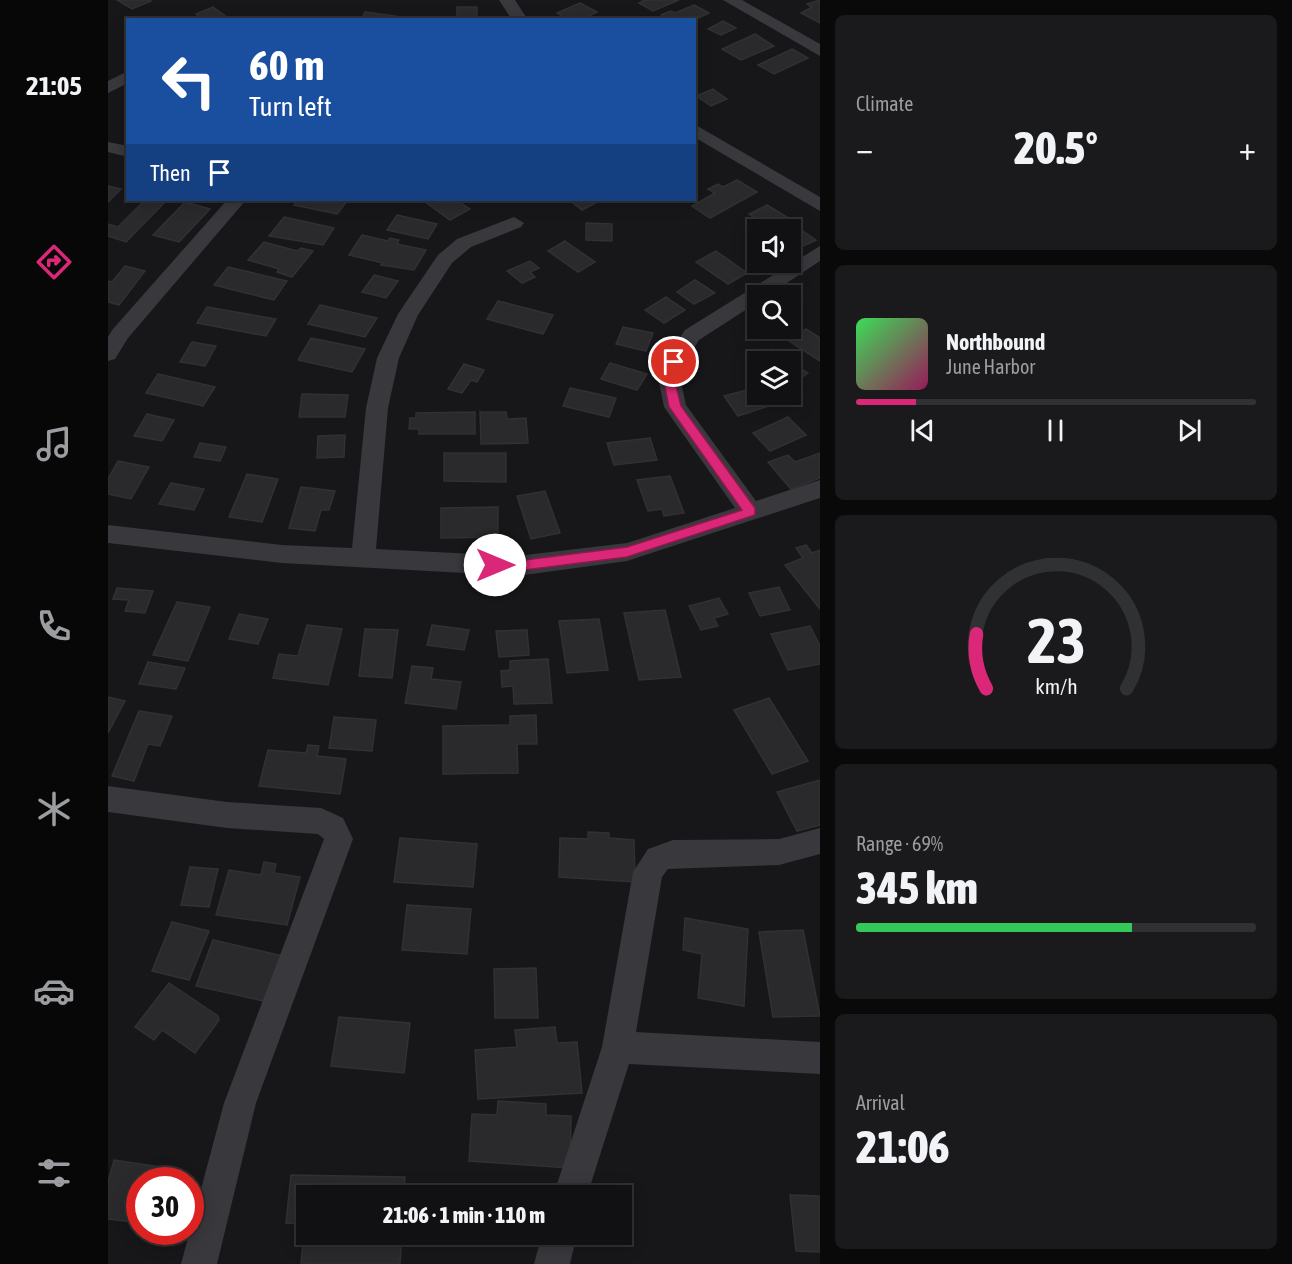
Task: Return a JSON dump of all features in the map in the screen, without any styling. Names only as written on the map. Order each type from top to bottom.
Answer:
[{"type":"street","points":[[507,0],[518,18]]},
{"type":"street","points":[[731,0],[819,51]]},
{"type":"street","points":[[108,88],[126,77]]},
{"type":"street","points":[[696,130],[819,206]]},
{"type":"street","points":[[108,147],[126,152]]},
{"type":"street","points":[[108,354],[114,332],[236,201]]},
{"type":"street","points":[[363,559],[377,408],[388,358],[408,314],[445,259],[464,243],[514,224]]},
{"type":"street","points":[[751,512],[675,407],[670,382],[674,362],[692,335],[819,252]]},
{"type":"street","points":[[108,534],[282,554],[517,566],[627,552],[819,489]]},
{"type":"street","points":[[108,799],[227,815],[321,821],[333,827],[339,839],[240,1104],[199,1264]]},
{"type":"street","points":[[574,1185],[618,1047],[648,872],[658,859],[673,853],[778,852],[819,841]]},
{"type":"street","points":[[618,1047],[819,1058]]},
{"type":"street","points":[[552,1264],[557,1245]]},
{"type":"building","points":[[117,0],[150,0],[151,1],[132,9]]},
{"type":"building","points":[[645,0],[679,0],[653,11],[639,3]]},
{"type":"building","points":[[820,0],[820,23],[801,13],[812,7],[807,4]]},
{"type":"building","points":[[580,3],[597,12],[585,18],[565,18],[557,13]]},
{"type":"building","points":[[694,5],[709,13],[696,19],[666,18],[661,15],[671,11],[675,13]]},
{"type":"building","points":[[213,7],[228,18],[201,18],[196,14]]},
{"type":"building","points":[[457,7],[477,7],[477,17],[457,17]]},
{"type":"building","points":[[365,12],[396,16],[395,18],[362,18]]},
{"type":"building","points":[[723,21],[736,28],[721,35],[708,29]]},
{"type":"building","points":[[755,34],[774,46],[741,60],[722,49]]},
{"type":"building","points":[[792,49],[808,58],[774,74],[758,65]]},
{"type":"building","points":[[713,89],[727,99],[711,106],[696,96]]},
{"type":"building","points":[[737,180],[757,192],[710,218],[692,206],[715,193],[708,189],[718,184],[723,187]]},
{"type":"building","points":[[108,186],[121,189],[108,202]]},
{"type":"building","points":[[144,201],[164,203],[126,242],[108,236],[108,224],[118,227]]},
{"type":"building","points":[[298,201],[347,201],[337,214],[294,205]]},
{"type":"building","points":[[424,201],[458,201],[470,209],[450,220]]},
{"type":"building","points":[[570,201],[599,201],[582,210]]},
{"type":"building","points":[[185,202],[210,209],[179,242],[153,235]]},
{"type":"building","points":[[767,205],[790,219],[757,219],[749,214]]},
{"type":"building","points":[[397,215],[437,224],[428,239],[387,230]]},
{"type":"building","points":[[284,217],[334,228],[323,245],[269,236]]},
{"type":"building","points":[[586,223],[612,224],[612,241],[586,240]]},
{"type":"building","points":[[801,230],[816,240],[801,247]]},
{"type":"building","points":[[362,235],[388,241],[390,238],[399,240],[397,244],[426,250],[414,270],[381,265],[383,263],[349,255]]},
{"type":"building","points":[[565,241],[595,262],[578,272],[548,251]]},
{"type":"building","points":[[264,242],[297,251],[301,248],[313,251],[292,277],[277,272],[279,269],[248,260]]},
{"type":"building","points":[[716,251],[747,273],[728,284],[696,262]]},
{"type":"building","points":[[530,261],[539,268],[530,272],[535,277],[522,283],[507,271]]},
{"type":"building","points":[[125,266],[145,271],[119,305],[108,302],[108,281],[112,282]]},
{"type":"building","points":[[228,267],[287,281],[274,300],[214,285]]},
{"type":"building","points":[[374,275],[398,281],[386,298],[362,292]]},
{"type":"building","points":[[695,280],[715,293],[694,304],[677,292]]},
{"type":"building","points":[[666,297],[685,310],[664,323],[645,310]]},
{"type":"building","points":[[498,301],[553,315],[543,334],[487,319]]},
{"type":"building","points":[[320,305],[377,318],[365,337],[308,324]]},
{"type":"building","points":[[207,307],[276,319],[266,336],[197,323]]},
{"type":"building","points":[[623,327],[653,333],[646,351],[616,344]]},
{"type":"building","points":[[806,329],[820,338],[820,361],[789,341],[801,339],[801,333]]},
{"type":"building","points":[[311,338],[365,349],[352,372],[298,360]]},
{"type":"building","points":[[192,342],[216,346],[205,366],[180,362]]},
{"type":"building","points":[[610,363],[647,374],[637,390],[601,379]]},
{"type":"building","points":[[464,364],[484,370],[477,382],[471,380],[462,393],[448,389]]},
{"type":"building","points":[[801,369],[808,373],[801,378]]},
{"type":"building","points":[[158,374],[215,387],[203,406],[146,393]]},
{"type":"building","points":[[570,388],[616,398],[609,417],[563,406]]},
{"type":"building","points":[[747,390],[747,405],[772,405],[738,416],[724,396]]},
{"type":"building","points":[[302,394],[348,395],[345,417],[299,417]]},
{"type":"building","points":[[475,412],[475,434],[419,434],[419,429],[409,429],[410,418],[416,418],[416,413]]},
{"type":"building","points":[[480,412],[506,412],[507,419],[526,418],[528,443],[481,444]]},
{"type":"building","points":[[147,414],[174,420],[162,441],[134,436]]},
{"type":"building","points":[[788,417],[806,435],[770,451],[753,433]]},
{"type":"building","points":[[345,435],[344,457],[317,458],[318,436]]},
{"type":"building","points":[[650,438],[657,460],[614,465],[607,443]]},
{"type":"building","points":[[200,443],[226,447],[220,461],[194,457]]},
{"type":"building","points":[[444,453],[506,453],[506,482],[444,481]]},
{"type":"building","points":[[820,453],[820,478],[791,489],[768,462],[788,455],[795,462]]},
{"type":"building","points":[[118,461],[149,467],[131,499],[108,494],[108,479]]},
{"type":"building","points":[[247,474],[278,479],[262,522],[229,517]]},
{"type":"building","points":[[670,476],[684,513],[664,516],[662,509],[648,511],[637,480]]},
{"type":"building","points":[[171,483],[204,489],[194,510],[159,504]]},
{"type":"building","points":[[301,487],[335,491],[329,510],[321,510],[315,531],[289,528]]},
{"type":"building","points":[[545,491],[560,533],[531,539],[517,496]]},
{"type":"building","points":[[498,507],[498,537],[441,538],[441,508]]},
{"type":"building","points":[[806,545],[812,553],[820,550],[820,609],[785,565],[803,558],[796,548]]},
{"type":"building","points":[[779,587],[790,610],[760,616],[749,593]]},
{"type":"building","points":[[117,588],[153,591],[145,613],[125,611],[129,600],[113,599]]},
{"type":"building","points":[[719,598],[728,614],[714,618],[718,626],[701,630],[689,606]]},
{"type":"building","points":[[177,602],[210,607],[188,661],[153,655]]},
{"type":"building","points":[[665,610],[681,677],[639,680],[624,613]]},
{"type":"building","points":[[239,614],[268,619],[258,644],[229,639]]},
{"type":"building","points":[[599,619],[608,670],[567,673],[559,621]]},
{"type":"building","points":[[307,625],[342,629],[328,685],[273,678],[279,654],[298,656]]},
{"type":"building","points":[[432,625],[469,630],[464,650],[427,645]]},
{"type":"building","points":[[810,626],[820,646],[820,664],[788,670],[771,634]]},
{"type":"building","points":[[365,629],[398,630],[392,678],[359,676]]},
{"type":"building","points":[[527,630],[529,655],[499,657],[496,631]]},
{"type":"building","points":[[548,659],[552,703],[514,704],[513,686],[502,687],[501,671],[510,670],[510,661]]},
{"type":"building","points":[[148,662],[185,668],[176,689],[139,684]]},
{"type":"building","points":[[412,666],[433,668],[431,679],[461,682],[456,709],[405,703]]},
{"type":"building","points":[[108,697],[125,701],[108,733]]},
{"type":"building","points":[[769,698],[808,761],[772,774],[734,710]]},
{"type":"building","points":[[139,711],[172,716],[160,746],[148,744],[134,781],[112,776]]},
{"type":"building","points":[[536,715],[537,744],[517,744],[518,773],[443,774],[443,726],[510,725],[510,716]]},
{"type":"building","points":[[334,717],[376,720],[372,751],[329,748]]},
{"type":"building","points":[[308,745],[319,746],[317,756],[346,759],[340,794],[259,786],[268,750],[306,753]]},
{"type":"building","points":[[820,780],[820,825],[797,831],[777,792]]},
{"type":"building","points":[[588,832],[609,833],[609,838],[634,840],[635,882],[559,877],[560,838],[588,839]]},
{"type":"building","points":[[400,838],[477,844],[473,887],[394,882]]},
{"type":"building","points":[[264,862],[276,864],[274,873],[300,877],[287,925],[216,915],[229,870],[261,875]]},
{"type":"building","points":[[190,867],[218,869],[209,907],[181,905]]},
{"type":"building","points":[[407,905],[471,909],[467,954],[402,950]]},
{"type":"building","points":[[685,918],[748,929],[744,1006],[698,998],[702,954],[683,950]]},
{"type":"building","points":[[172,922],[209,931],[189,980],[152,971]]},
{"type":"building","points":[[803,930],[820,1016],[773,1017],[759,932]]},
{"type":"building","points":[[213,940],[283,956],[268,1002],[196,986]]},
{"type":"building","points":[[536,968],[538,1018],[495,1018],[494,969]]},
{"type":"building","points":[[169,983],[218,1016],[219,1020],[195,1053],[162,1030],[154,1040],[135,1027]]},
{"type":"building","points":[[339,1017],[410,1023],[404,1073],[331,1066]]},
{"type":"building","points":[[555,1027],[557,1043],[577,1042],[582,1093],[478,1099],[475,1050],[517,1047],[515,1030]]},
{"type":"building","points":[[498,1101],[546,1104],[546,1115],[571,1116],[570,1168],[469,1161],[472,1114],[497,1115]]},
{"type":"building","points":[[114,1160],[161,1167],[126,1167],[126,1221],[108,1219],[108,1182]]},
{"type":"building","points":[[291,1175],[405,1177],[405,1185],[296,1185],[296,1224],[286,1223]]},
{"type":"building","points":[[790,1195],[820,1196],[820,1252],[796,1251]]},
{"type":"building","points":[[303,1245],[401,1245],[400,1264],[301,1264]]},
{"type":"route","points":[[495,565],[517,566],[627,552],[751,512],[675,407],[670,382],[674,362]]}]
